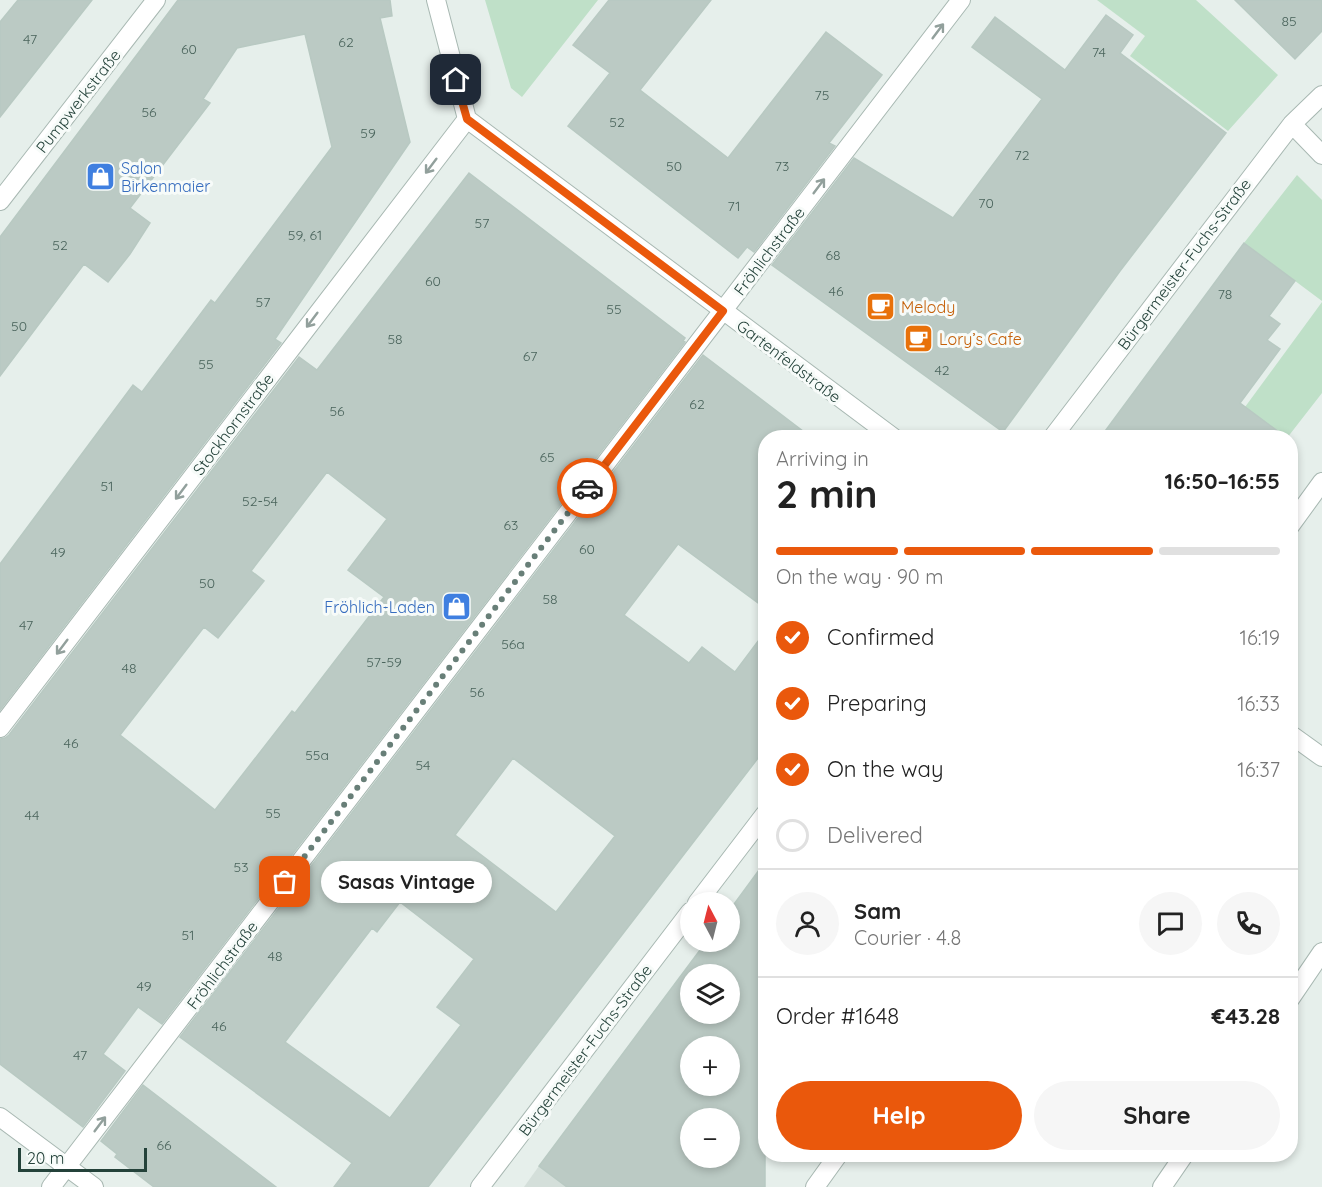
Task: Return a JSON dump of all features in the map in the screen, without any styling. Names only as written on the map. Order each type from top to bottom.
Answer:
[{"type":"street","name":"Pumpwerkstraße","points":[[0,201],[156,0]]},
{"type":"street","points":[[436,0],[467,119]]},
{"type":"street","name":"Fröhlichstraße","points":[[51,1187],[961,0]]},
{"type":"street","name":"Bürgermeister-Fuchs-Straße","points":[[1058,430],[1292,124],[1322,95]]},
{"type":"street","name":"Gartenfeldstraße","points":[[467,119],[883,430]]},
{"type":"street","name":"Stockhornstraße","points":[[0,728],[467,119]]},
{"type":"street","points":[[1292,124],[1322,155]]},
{"type":"street","points":[[1298,515],[1322,482]]},
{"type":"street","points":[[1298,740],[1322,757]]},
{"type":"street","points":[[705,892],[758,823]]},
{"type":"street","name":"Bürgermeister-Fuchs-Straße","points":[[480,1187],[680,925]]},
{"type":"street","points":[[1298,987],[1322,952]]},
{"type":"street","points":[[0,1117],[93,1187]]},
{"type":"street","points":[[815,1187],[833,1162]]},
{"type":"street","points":[[1162,1187],[1179,1162]]},
{"type":"shaded area","points":[[539,1166],[567,1187],[524,1187]]},
{"type":"green space","points":[[485,0],[598,0],[522,97],[511,88]]},
{"type":"green space","points":[[1097,0],[1196,0],[1278,75],[1228,131],[1130,56],[1145,36]]},
{"type":"green space","points":[[1297,175],[1322,200],[1322,301],[1244,243]]},
{"type":"green space","points":[[1322,302],[1322,393],[1293,430],[1276,430],[1245,407]]},
{"type":"building","points":[[18,0],[92,0],[0,117],[0,22]]},
{"type":"building","points":[[178,0],[390,0],[392,16],[380,18],[410,142],[275,339],[281,343],[0,710],[0,564],[133,385],[142,392],[211,300],[215,303],[332,147],[305,34],[237,48],[203,99],[210,103],[130,208],[150,223],[130,254],[108,282],[84,264],[0,376],[0,237]]},
{"type":"building","points":[[609,0],[711,0],[640,90],[728,158],[826,32],[882,75],[829,143],[835,146],[754,252],[747,247],[738,258],[568,126],[610,73],[573,45]]},
{"type":"building","points":[[1235,0],[1322,0],[1322,31],[1295,59]]},
{"type":"building","points":[[1106,15],[1133,35],[1120,53],[1226,133],[1120,271],[1004,430],[1000,430],[772,265],[854,158],[953,218],[1042,99],[972,47],[995,17],[1065,70]]},
{"type":"building","points":[[469,173],[685,338],[683,341],[685,342],[162,1024],[138,1007],[103,1054],[125,1071],[83,1127],[0,1064],[0,739],[9,735],[299,357],[317,370]],"holes":[[[327,472],[387,519],[348,570],[384,597],[295,713],[292,711],[215,810],[120,735],[204,627],[218,638],[264,581],[251,571]]]},
{"type":"building","points":[[1244,243],[1295,281],[1269,316],[1280,324],[1267,340],[1280,349],[1240,403],[1276,430],[1106,430]]},
{"type":"building","points":[[703,355],[801,430],[758,430],[758,603],[678,544],[624,615],[689,663],[702,647],[735,672],[758,641],[758,758],[428,1187],[334,1187],[352,1163],[180,1037]],"holes":[[[513,758],[615,836],[556,912],[455,835]],[[400,902],[474,959],[437,1007],[461,1025],[390,1118],[285,1042],[372,928],[377,932]]]},
{"type":"building","points":[[758,872],[758,1162],[765,1162],[765,1187],[567,1187],[539,1166],[680,977],[680,1024],[740,1024],[740,964],[690,964],[699,952],[740,952],[740,896]]},
{"type":"building","points":[[143,1085],[276,1187],[154,1187],[115,1157],[117,1154],[101,1141]]},
{"type":"way so far","points":[[285,882],[587,488]]},
{"type":"place","name":"Salon Birkenmaier","points":[[100,177]]},
{"type":"place","name":"Melody","points":[[880,307]]},
{"type":"place","name":"Lory’s Cafe","points":[[918,339]]},
{"type":"place","name":"Fröhlich-Laden","points":[[456,607]]},
{"type":"place","name":"Sasas Vintage","points":[[285,882]]},
{"type":"route","points":[[456,80],[467,119],[723,311],[587,488]]}]
